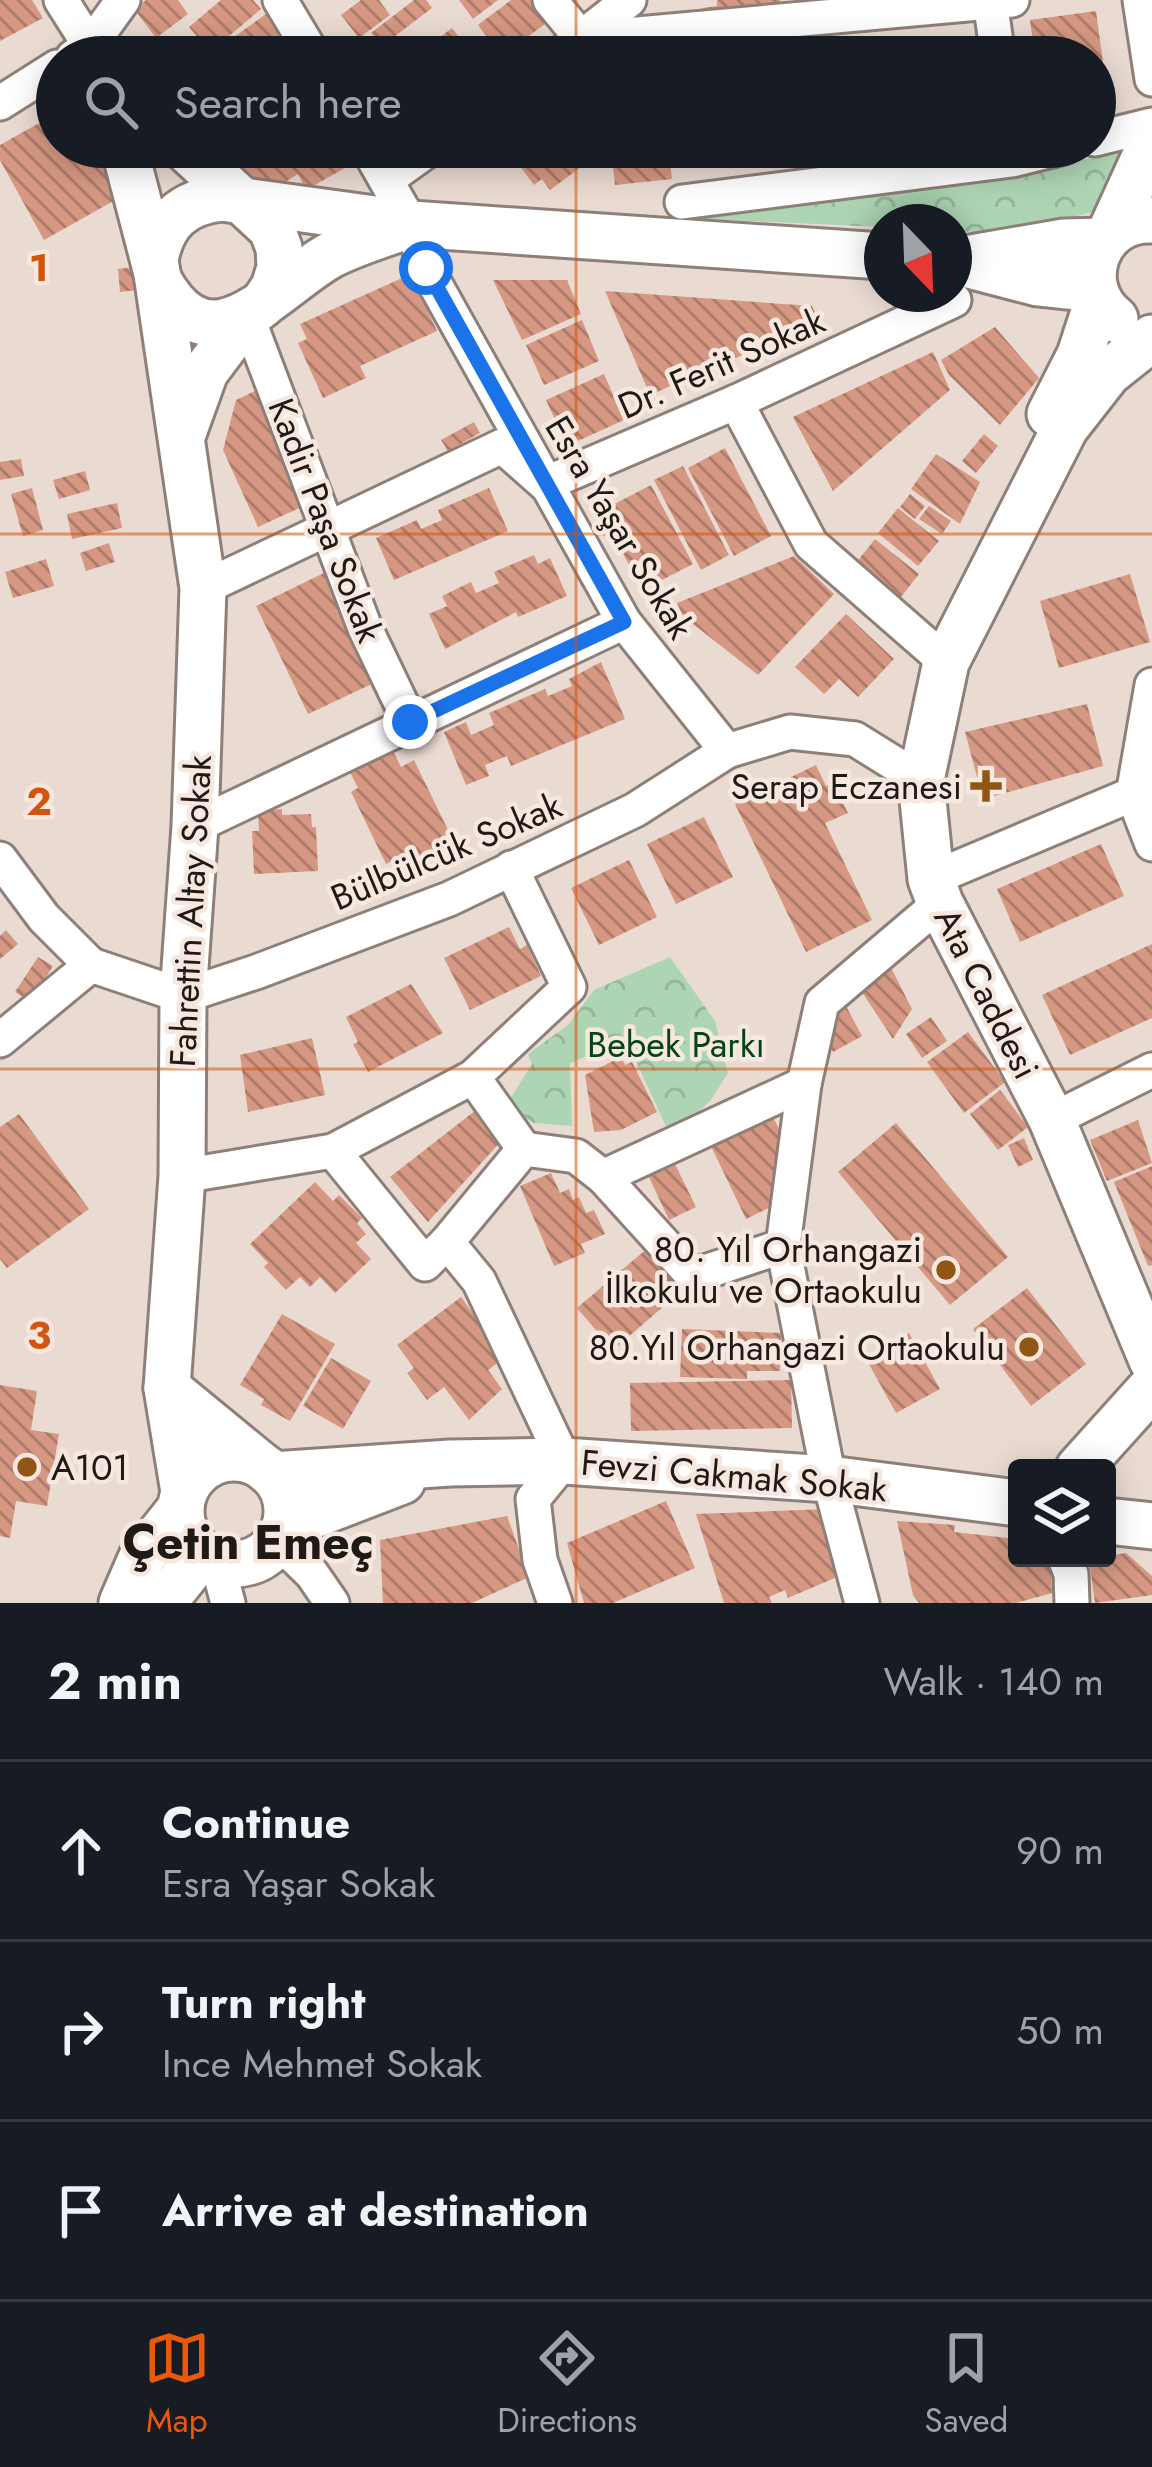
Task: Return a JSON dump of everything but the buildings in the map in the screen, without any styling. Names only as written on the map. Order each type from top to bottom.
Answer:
[{"type":"street","points":[[61,0],[78,36]]},
{"type":"street","points":[[98,36],[123,0]]},
{"type":"street","points":[[280,0],[301,36]]},
{"type":"street","points":[[550,0],[564,36]]},
{"type":"street","points":[[584,36],[628,0]]},
{"type":"street","points":[[1140,0],[1150,57]]},
{"type":"street","points":[[678,36],[997,1],[998,36]]},
{"type":"street","points":[[0,103],[36,80]]},
{"type":"street","points":[[1116,134],[1152,125]]},
{"type":"street","name":"Ata Caddesi","points":[[1003,546],[1016,491],[1036,441],[1080,355],[1096,295],[1093,265],[1122,231],[1152,141]]},
{"type":"street","points":[[129,168],[158,281],[185,314],[205,322],[247,316],[329,256],[411,224]]},
{"type":"street","points":[[182,436],[205,372],[247,316],[263,304],[280,268],[272,229],[260,213],[242,203],[206,168]]},
{"type":"street","name":"Esra Yaşar Sokak","points":[[379,168],[411,224],[426,268],[624,622],[727,751]]},
{"type":"street","points":[[386,180],[403,168]]},
{"type":"street","points":[[682,202],[915,168]]},
{"type":"street","points":[[158,281],[158,240],[168,222],[183,208],[222,198],[411,224],[864,255]]},
{"type":"street","points":[[972,269],[1122,231]]},
{"type":"street","points":[[972,276],[1096,295]]},
{"type":"street","name":"Fahrettin Altay Sokak","points":[[158,281],[203,588],[183,996],[182,1176],[167,1388],[182,1501]]},
{"type":"street","name":"Ata Caddesi","points":[[1096,295],[1120,323],[1152,334],[1108,373],[1065,428],[1003,546],[946,662],[922,780],[936,891],[1138,1282],[1152,1360]]},
{"type":"street","name":"Dr. Ferit Sokak","points":[[545,484],[736,402],[889,312]]},
{"type":"street","name":"Kadir Paşa Sokak","points":[[247,316],[365,628],[410,722]]},
{"type":"street","points":[[736,402],[811,544],[946,662]]},
{"type":"street","points":[[203,588],[502,446],[545,484]]},
{"type":"street","points":[[194,826],[624,622]]},
{"type":"street","points":[[1152,685],[1142,790],[1152,844]]},
{"type":"street","points":[[727,751],[790,732],[854,739],[922,780]]},
{"type":"street","name":"Bülbülcük Sokak","points":[[183,996],[449,899],[635,810],[727,751]]},
{"type":"street","points":[[855,1600],[783,1246],[805,1084],[822,1003],[936,891],[1142,790]]},
{"type":"street","points":[[0,859],[44,918],[91,965],[183,996]]},
{"type":"street","points":[[182,1176],[333,1151],[473,1077],[569,988],[511,868]]},
{"type":"street","points":[[0,1040],[91,965]]},
{"type":"street","points":[[473,1077],[524,1149],[576,1156],[603,1177],[693,1276],[783,1246]]},
{"type":"street","points":[[1052,1120],[1149,1080]]},
{"type":"street","points":[[603,1177],[805,1084]]},
{"type":"street","points":[[333,1151],[424,1264],[524,1149]]},
{"type":"street","points":[[447,1242],[479,1281],[565,1461],[533,1499],[540,1560],[555,1603]]},
{"type":"street","points":[[1087,1459],[1152,1387]]},
{"type":"street","points":[[163,1603],[215,1573],[251,1562],[282,1533],[287,1508],[284,1490],[273,1475],[167,1388]]},
{"type":"street","points":[[122,1603],[142,1557],[182,1501],[193,1477],[207,1465],[242,1458],[273,1475]]},
{"type":"street","name":"Fevzi Cakmak Sokak","points":[[273,1475],[565,1461],[829,1479],[1008,1502]]},
{"type":"street","name":"Fevzi Cakmak Sokak","points":[[282,1533],[450,1463]]},
{"type":"street","points":[[182,1501],[190,1542],[215,1573]]},
{"type":"street","points":[[1116,1522],[1152,1526]]},
{"type":"street","points":[[282,1533],[332,1603]]},
{"type":"street","points":[[1068,1567],[1072,1603]]},
{"type":"green space","points":[[1127,153],[1105,210],[994,233],[972,232],[972,204],[864,204],[864,226],[683,218],[1025,168],[1116,168],[1116,155]]},
{"type":"green space","name":"Bebek Parkı","points":[[670,957],[715,1021],[728,1073],[710,1101],[671,1137],[626,1040],[570,1063],[572,1126],[534,1123],[505,1107],[532,1064],[528,1054],[568,1025],[594,990]]},
{"type":"place","name":"Serap Eczanesi","points":[[986,786]]},
{"type":"place","name":"80. Yıl Orhangazi İlkokulu ve Ortaokulu","points":[[946,1270]]},
{"type":"place","name":"80.Yıl Orhangazi Ortaokulu","points":[[1029,1347]]},
{"type":"place","name":"A101","points":[[27,1467]]},
{"type":"district","name":"Çetin Emeç","points":[[248,1542]]},
{"type":"route","points":[[410,722],[624,622],[426,268]]}]
